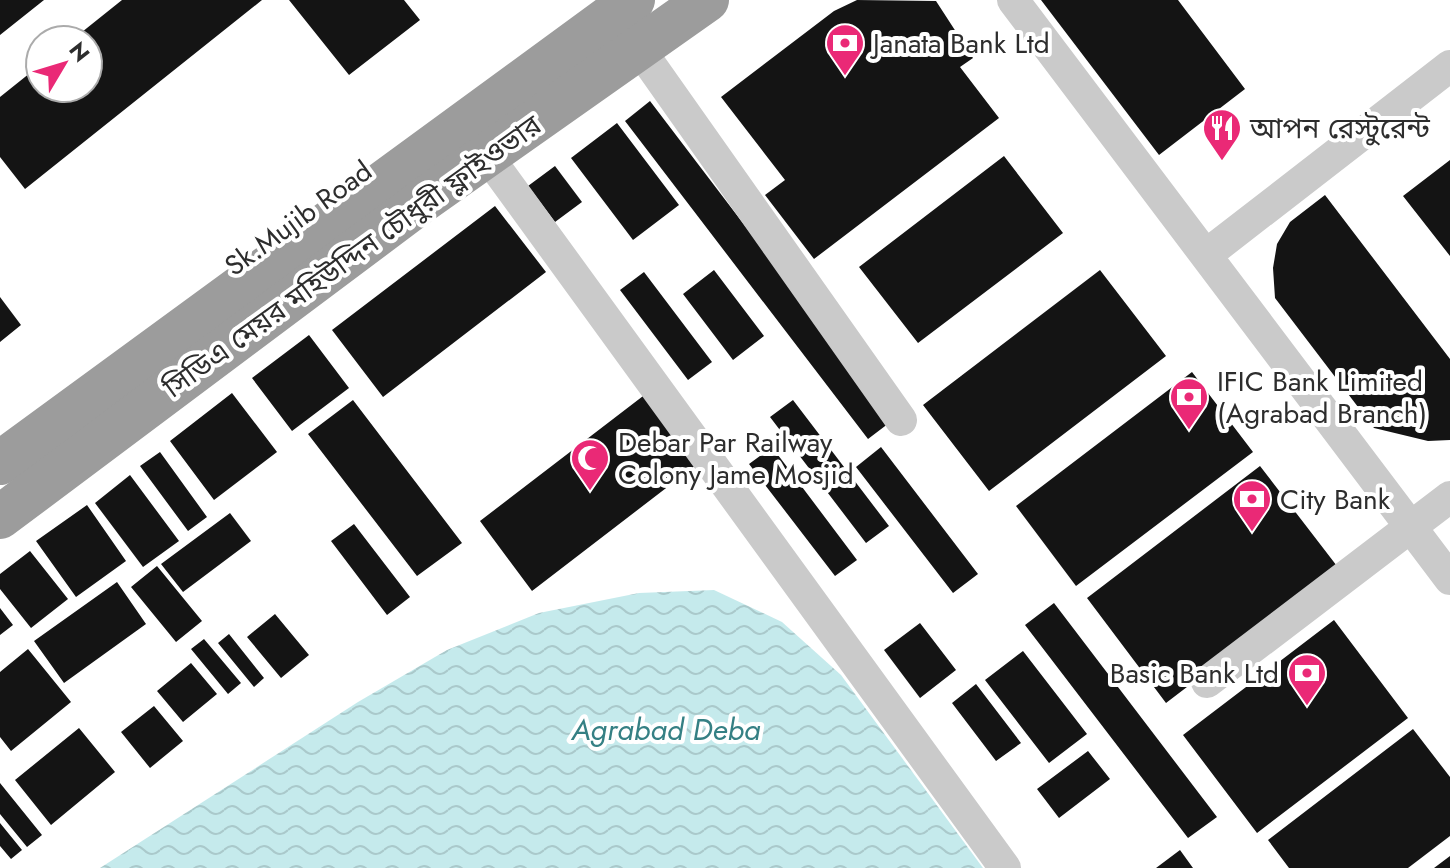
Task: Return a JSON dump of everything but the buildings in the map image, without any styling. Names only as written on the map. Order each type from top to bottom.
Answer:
[{"type":"highway","name":"Sk.Mujib Road","points":[[0,436],[596,0]]},
{"type":"highway","points":[[0,463],[633,0]]},
{"type":"highway","points":[[0,515],[491,161],[708,0]]},
{"type":"highway","name":"সিডিএ মেয়র মহিউদ্দিন চৌধুরী ফ্লাইওভার","points":[[0,515],[422,201],[708,0]]},
{"type":"street","points":[[1013,0],[1450,579]]},
{"type":"street","points":[[640,50],[901,420]]},
{"type":"street","points":[[1206,255],[1450,66]]},
{"type":"street","points":[[491,161],[1005,868]]},
{"type":"street","points":[[1207,682],[1450,497]]},
{"type":"water","name":"Agrabad Deba","points":[[714,590],[782,622],[841,675],[983,868],[100,868],[358,702],[447,650],[539,613],[639,593]]},
{"type":"place","name":"Janata Bank Ltd","points":[[845,77]]},
{"type":"place","name":"আপন রেস্টুরেন্ট","points":[[1222,162]]},
{"type":"place","name":"IFIC Bank Limited (Agrabad Branch)","points":[[1189,431]]},
{"type":"place","name":"Debar Par Railway Colony Jame Mosjid","points":[[590,492]]},
{"type":"place","name":"City Bank","points":[[1252,533]]},
{"type":"place","name":"Basic Bank Ltd","points":[[1307,707]]}]
